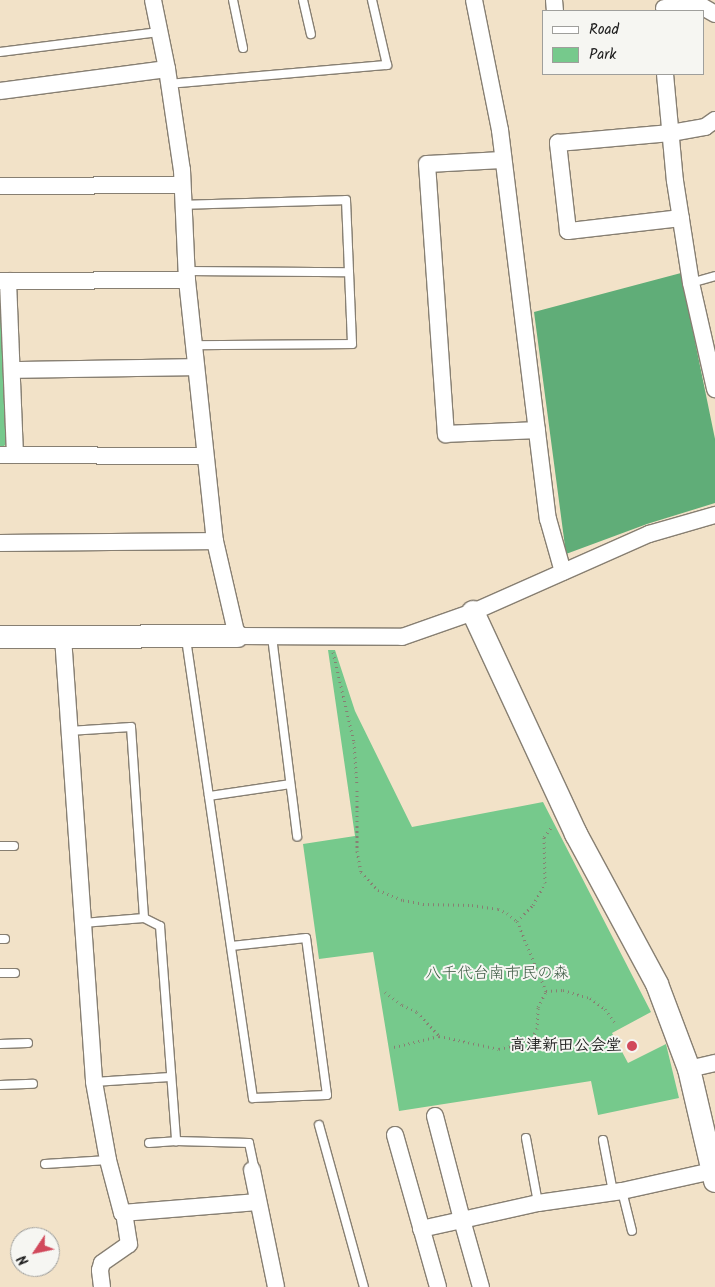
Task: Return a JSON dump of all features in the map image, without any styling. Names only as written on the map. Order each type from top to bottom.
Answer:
[{"type":"street","points":[[153,0],[168,77],[182,170],[181,185],[186,275],[215,541],[237,636]]},
{"type":"street","points":[[474,0],[500,130],[548,519],[563,572]]},
{"type":"street","points":[[664,6],[703,7],[715,14]]},
{"type":"street","points":[[665,75],[681,218],[691,283],[711,351],[715,389]]},
{"type":"street","points":[[0,91],[168,77]]},
{"type":"street","points":[[681,218],[568,230],[558,143],[671,133],[705,127],[715,120]]},
{"type":"street","points":[[503,160],[427,164],[446,434],[537,430]]},
{"type":"street","points":[[0,186],[181,185]]},
{"type":"street","points":[[186,275],[4,281],[12,370],[7,455],[205,456]]},
{"type":"street","points":[[12,370],[196,368]]},
{"type":"street","points":[[0,636],[402,637],[473,612],[649,534],[715,515]]},
{"type":"street","points":[[0,543],[215,541]]},
{"type":"street","points":[[421,1229],[538,1203],[618,1191],[713,1165],[689,1069],[657,984],[576,834],[473,612]]},
{"type":"street","points":[[63,637],[94,1082],[108,1160],[122,1213],[124,1213],[129,1244],[102,1263],[100,1270],[102,1287]]},
{"type":"street","points":[[689,1069],[715,1063]]},
{"type":"street","points":[[435,1116],[480,1287]]},
{"type":"street","points":[[395,1135],[438,1287]]},
{"type":"street","points":[[252,1170],[268,1262],[276,1287]]},
{"type":"street","points":[[124,1213],[258,1202]]},
{"type":"lane","points":[[233,0],[242,48]]},
{"type":"lane","points":[[303,0],[311,34]]},
{"type":"lane","points":[[168,77],[387,65],[372,0]]},
{"type":"lane","points":[[0,52],[159,32]]},
{"type":"lane","points":[[182,205],[346,200],[352,344],[194,345]]},
{"type":"lane","points":[[186,275],[349,272]]},
{"type":"lane","points":[[691,283],[715,276]]},
{"type":"lane","points":[[185,636],[253,1098],[327,1095],[306,938],[231,946]]},
{"type":"lane","points":[[272,636],[297,836]]},
{"type":"lane","points":[[69,731],[131,727],[144,918]]},
{"type":"lane","points":[[209,796],[290,784]]},
{"type":"lane","points":[[0,846],[14,846]]},
{"type":"lane","points":[[82,923],[144,918],[160,926],[176,1141]]},
{"type":"lane","points":[[0,973],[15,973]]},
{"type":"lane","points":[[0,1044],[28,1043]]},
{"type":"lane","points":[[94,1082],[170,1077]]},
{"type":"lane","points":[[0,1085],[33,1084]]},
{"type":"lane","points":[[319,1125],[364,1287]]},
{"type":"lane","points":[[526,1138],[538,1203]]},
{"type":"lane","points":[[602,1140],[632,1231]]},
{"type":"lane","points":[[149,1143],[176,1141],[249,1143],[254,1166],[252,1170]]},
{"type":"lane","points":[[45,1164],[108,1160]]},
{"type":"path","points":[[332,649],[354,742],[357,786],[357,851],[361,872],[378,890],[402,900],[423,904],[472,905],[498,909],[517,921],[546,991],[538,1007],[537,1029],[532,1038],[499,1049],[439,1036],[394,1047]]},
{"type":"path","points":[[517,921],[533,905],[545,883],[544,837],[556,822]]},
{"type":"path","points":[[546,991],[563,990],[590,998],[605,1009],[614,1022]]},
{"type":"path","points":[[386,992],[402,1005],[416,1012],[439,1036]]},
{"type":"green space","points":[[681,273],[715,439],[715,503],[647,524],[566,554],[534,312]]},
{"type":"green space","points":[[0,293],[2,294],[7,442],[2,449],[0,449]]},
{"type":"green space","name":"八千代台南市民の森","points":[[328,650],[335,650],[355,711],[412,827],[543,802],[651,1012],[612,1033],[628,1063],[666,1044],[679,1098],[598,1115],[591,1081],[399,1111],[373,952],[319,959],[303,844],[355,836]]},
{"type":"place","name":"高津新田公会堂","points":[[632,1046]]}]
